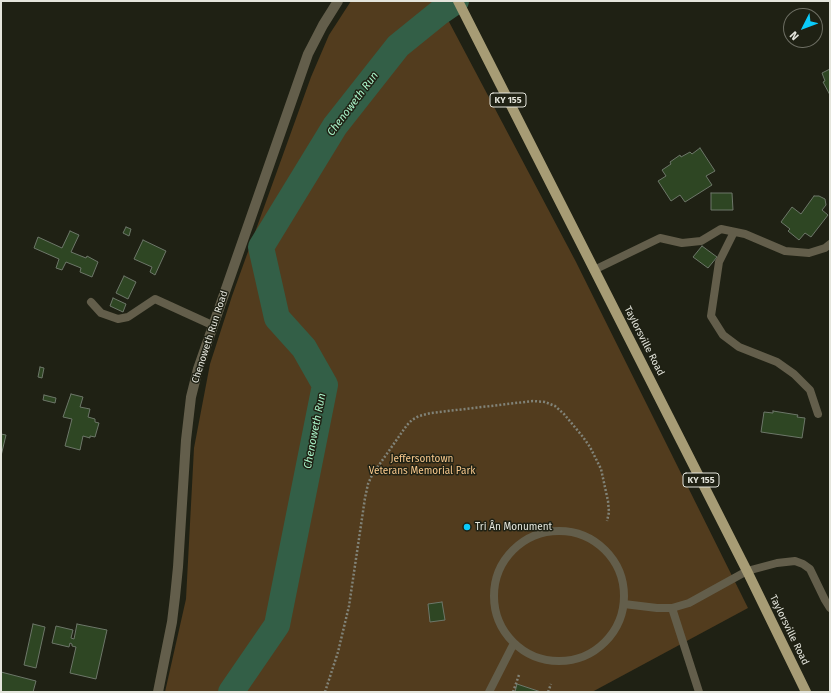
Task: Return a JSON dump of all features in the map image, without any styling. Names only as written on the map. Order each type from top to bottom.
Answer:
[{"type":"main road","name":"Taylorsville Road","points":[[458,1],[747,571],[806,692]]},
{"type":"street","name":"Chenoweth Run Road","points":[[158,692],[172,622],[178,567],[186,440],[191,397],[198,369],[212,325],[308,54],[323,25],[338,1]]},
{"type":"lane","points":[[594,270],[660,238],[682,243],[701,241],[721,229],[745,234],[785,251],[809,253],[825,248],[830,244]]},
{"type":"lane","points":[[734,232],[719,262],[711,316],[723,335],[739,347],[777,362],[794,374],[810,390],[818,414]]},
{"type":"lane","points":[[91,302],[101,313],[118,319],[128,317],[156,299],[212,325]]},
{"type":"lane","points":[[544,532],[571,532],[590,539],[607,552],[615,563],[621,576],[624,590],[624,604],[621,618],[614,631],[600,647],[581,658],[560,661],[538,658],[525,652],[514,643],[505,632],[498,619],[494,606],[494,592],[496,578],[501,566],[509,554],[519,544],[544,532]]},
{"type":"lane","points":[[624,604],[657,608],[672,608],[689,603],[747,571],[788,561],[796,561],[804,564],[810,569],[830,608]]},
{"type":"lane","points":[[672,608],[699,692]]},
{"type":"lane","points":[[489,692],[514,643]]},
{"type":"path","points":[[325,692],[338,652],[349,606],[368,484],[372,475],[402,431],[412,420],[419,416],[431,413],[533,401],[545,402],[554,406],[564,414],[583,437],[601,469],[608,501],[609,512],[607,521]]},
{"type":"path","points":[[513,692],[519,675]]},
{"type":"path","points":[[548,692],[551,684]]},
{"type":"green space","name":"Jeffersontown Veterans Memorial Park","points":[[351,1],[438,1],[576,262],[748,608],[592,692],[165,692],[186,599],[194,448],[210,364],[232,296],[311,77],[329,35]]},
{"type":"building","points":[[830,69],[830,95],[823,82],[825,81],[822,73]]},
{"type":"building","points":[[700,148],[715,171],[706,176],[712,185],[685,202],[680,195],[671,201],[658,181],[666,176],[662,170],[680,155],[681,157],[690,152],[692,154]]},
{"type":"building","points":[[711,193],[732,193],[733,210],[711,210]]},
{"type":"building","points":[[814,196],[819,196],[825,199],[826,205],[822,210],[828,215],[811,237],[805,233],[799,240],[788,231],[790,229],[781,222],[792,207],[801,214]]},
{"type":"building","points":[[126,227],[131,229],[129,236],[123,233]]},
{"type":"building","points":[[70,231],[79,235],[71,252],[86,258],[87,256],[98,262],[92,277],[80,272],[81,268],[66,262],[62,270],[56,268],[59,259],[34,248],[38,237],[62,248]]},
{"type":"building","points":[[143,240],[166,251],[155,275],[150,272],[152,267],[134,259]]},
{"type":"building","points":[[702,246],[717,257],[708,268],[693,257]]},
{"type":"building","points":[[124,276],[136,282],[128,299],[116,293]]},
{"type":"building","points":[[113,298],[126,304],[123,312],[110,306]]},
{"type":"building","points":[[40,367],[44,368],[42,378],[38,377]]},
{"type":"building","points":[[71,394],[83,397],[80,407],[90,409],[88,417],[95,419],[95,422],[99,423],[95,437],[90,436],[90,438],[83,436],[80,450],[65,446],[72,419],[63,417]]},
{"type":"building","points":[[44,395],[56,398],[55,403],[43,400]]},
{"type":"building","points":[[773,411],[798,415],[797,417],[805,418],[802,438],[761,432],[764,412],[773,413]]},
{"type":"building","points":[[1,434],[6,435],[1,456]]},
{"type":"building","points":[[442,602],[445,620],[430,622],[428,604]]},
{"type":"building","points":[[33,624],[45,627],[36,668],[24,665]]},
{"type":"building","points":[[77,624],[107,630],[96,679],[70,673],[76,647],[72,646],[70,643],[69,647],[52,643],[56,626],[73,630],[71,638],[74,639]]},
{"type":"building","points":[[1,672],[36,681],[33,692],[1,692]]},
{"type":"building","points":[[517,684],[541,692],[515,692]]},
{"type":"waterway","name":"Chenoweth Run","points":[[231,692],[277,625],[325,385],[304,348],[277,318],[261,247],[335,126],[398,46],[456,1]]},
{"type":"place","name":"Tri Ân Monument","points":[[467,527]]}]
